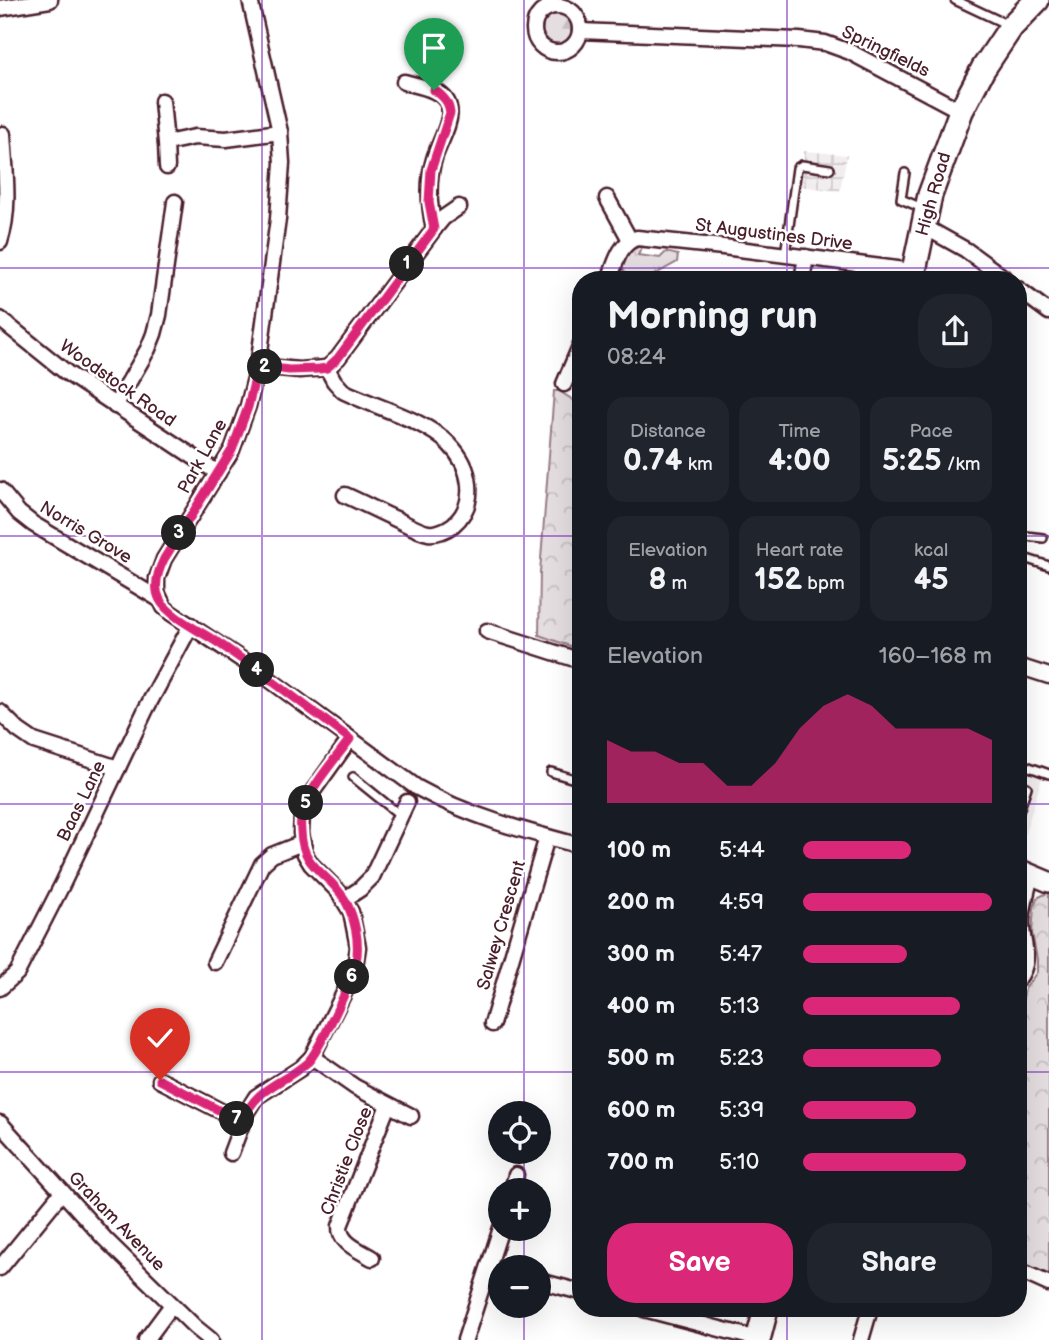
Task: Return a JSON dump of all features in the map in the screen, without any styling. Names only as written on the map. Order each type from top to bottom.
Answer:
[{"type":"main road","name":"High Road","points":[[913,271],[934,184],[961,111],[983,69],[1011,27],[1037,0]]},
{"type":"main road","points":[[758,1339],[763,1317]]},
{"type":"street","points":[[0,8],[50,0]]},
{"type":"street","name":"Park Lane","points":[[159,599],[159,568],[232,450],[248,407],[258,366],[280,201],[282,163],[280,132],[250,0]]},
{"type":"street","points":[[546,4],[565,6],[574,12],[580,31],[577,41],[570,49],[549,51],[540,46],[533,26],[546,4]]},
{"type":"street","name":"Springfields","points":[[580,31],[825,43],[850,52],[961,111]]},
{"type":"street","points":[[404,82],[434,90],[443,96],[449,107],[449,120],[431,170],[429,202],[434,229]]},
{"type":"street","points":[[162,101],[167,167]]},
{"type":"street","points":[[166,143],[195,138],[226,139],[280,132]]},
{"type":"street","points":[[0,242],[7,202],[3,134]]},
{"type":"street","points":[[607,198],[631,240],[622,249],[613,271]]},
{"type":"street","points":[[116,406],[154,334],[161,303],[174,202]]},
{"type":"street","points":[[258,366],[299,370],[327,368],[338,358],[443,218],[459,207]]},
{"type":"street","points":[[925,218],[995,271]]},
{"type":"street","name":"St Augustines Drive","points":[[631,240],[645,238],[806,257],[884,271]]},
{"type":"street","points":[[804,271],[806,257]]},
{"type":"street","points":[[1027,296],[1049,312]]},
{"type":"street","name":"Woodstock Road","points":[[0,319],[67,373],[219,473]]},
{"type":"street","points":[[562,387],[572,364]]},
{"type":"street","points":[[327,368],[343,391],[425,427],[451,445],[463,464],[470,491],[469,500],[460,518],[448,528],[436,533],[417,529],[345,495]]},
{"type":"street","name":"Norris Grove","points":[[0,490],[19,513],[33,524],[159,599]]},
{"type":"street","points":[[159,599],[171,613],[247,663],[398,776],[438,799],[479,817],[572,844]]},
{"type":"street","name":"Baas Lane","points":[[0,988],[17,973],[146,709],[191,625]]},
{"type":"street","points":[[487,631],[572,658]]},
{"type":"street","points":[[1027,669],[1049,676]]},
{"type":"street","points":[[0,712],[34,741],[118,768]]},
{"type":"street","points":[[231,1153],[242,1122],[256,1097],[301,1068],[312,1057],[349,986],[357,961],[358,947],[354,924],[345,899],[311,864],[305,854],[301,823],[304,806],[350,739]]},
{"type":"street","points":[[345,899],[372,877],[404,809]]},
{"type":"street","name":"Salwey Crescent","points":[[492,1024],[547,837]]},
{"type":"street","points":[[215,962],[261,864],[272,855],[302,843]]},
{"type":"street","points":[[1027,898],[1033,875]]},
{"type":"street","name":"Christie Close","points":[[312,1057],[346,1081],[411,1116]]},
{"type":"street","points":[[160,1080],[242,1122]]},
{"type":"street","name":"Christie Close","points":[[372,1258],[341,1237],[340,1226],[388,1105]]},
{"type":"street","name":"Graham Avenue","points":[[0,1123],[106,1239],[211,1340]]},
{"type":"street","points":[[0,1268],[62,1192]]},
{"type":"street","points":[[1027,1274],[1049,1284]]},
{"type":"street","points":[[551,1284],[572,1290]]},
{"type":"street","points":[[465,1340],[488,1286]]},
{"type":"street","points":[[146,1340],[172,1305]]},
{"type":"street","points":[[674,1317],[758,1339]]},
{"type":"street","points":[[861,1340],[868,1317]]},
{"type":"lane","points":[[955,0],[1011,27]]},
{"type":"lane","points":[[785,255],[797,168],[802,165],[830,169]]},
{"type":"lane","points":[[905,173],[901,199],[925,218]]},
{"type":"lane","points":[[1027,536],[1043,538]]},
{"type":"lane","points":[[1027,559],[1049,566]]},
{"type":"lane","points":[[1027,766],[1049,774]]},
{"type":"lane","points":[[551,772],[572,778]]},
{"type":"lane","points":[[353,777],[404,809]]},
{"type":"shaded area","points":[[804,151],[847,155],[840,191],[790,185],[793,164],[803,161]]},
{"type":"shaded area","points":[[1027,773],[1042,778],[1027,827]]},
{"type":"green space","points":[[556,13],[568,18],[573,30],[568,42],[556,47],[544,42],[539,30],[544,18]]},
{"type":"green space","points":[[642,247],[638,255],[660,258],[666,252],[678,255],[677,262],[661,271],[624,271],[621,265],[626,253]]},
{"type":"green space","points":[[554,391],[559,391],[572,399],[572,647],[539,635],[540,572]]},
{"type":"green space","points":[[1049,893],[1049,1275],[1027,1266],[1027,986],[1037,972],[1032,933],[1037,898]]},
{"type":"route","points":[[160,1080],[242,1122],[256,1097],[301,1068],[312,1057],[354,973],[358,947],[351,912],[345,899],[311,864],[305,854],[301,833],[302,815],[308,797],[350,739],[219,643],[171,613],[159,599],[157,578],[164,559],[232,450],[248,407],[258,366],[299,370],[327,368],[338,358],[434,229],[429,202],[431,170],[450,113],[443,96],[434,90]]}]
